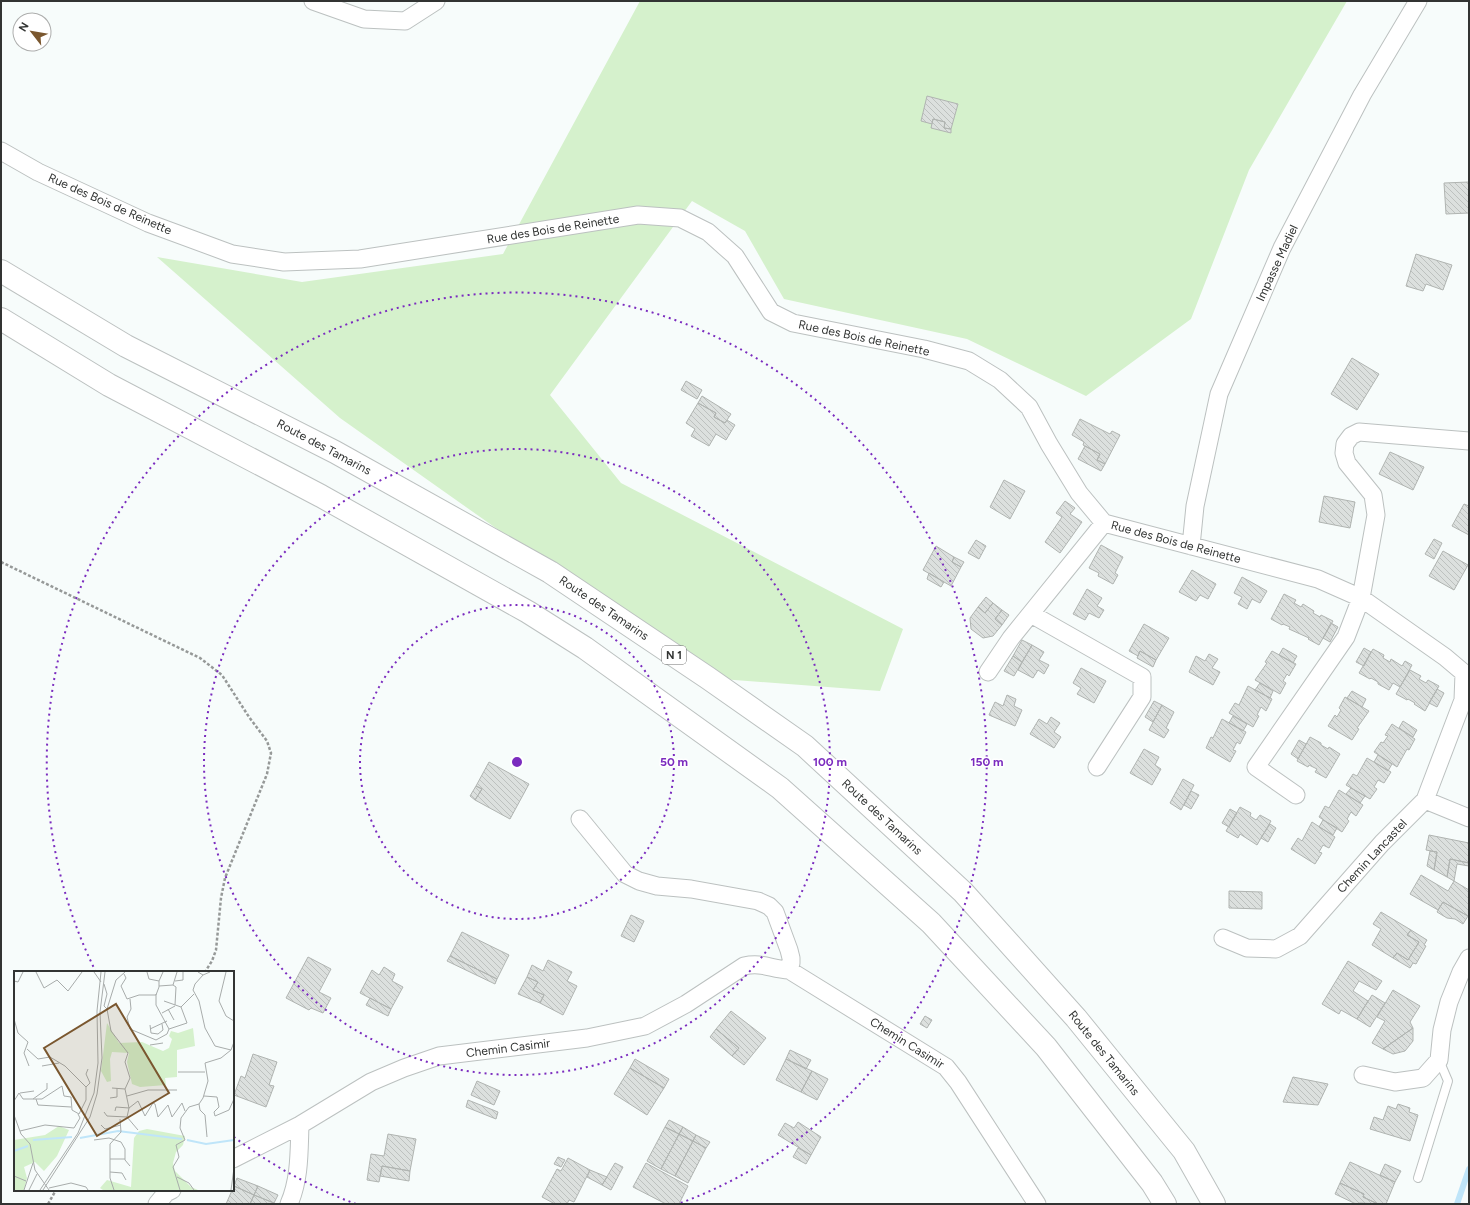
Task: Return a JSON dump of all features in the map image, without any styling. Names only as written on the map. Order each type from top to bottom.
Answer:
[{"type":"highway","name":"Route des Tamarins","points":[[1,271],[126,346],[335,452],[550,572],[708,678],[805,746],[963,892],[1071,1012],[1184,1152],[1214,1204]]},
{"type":"highway","points":[[1,319],[109,385],[321,496],[528,612],[585,648],[780,788],[931,923],[1046,1047],[1152,1183],[1164,1204]]},
{"type":"street","points":[[313,1],[364,19],[405,21],[436,1]]},
{"type":"street","name":"Impasse Madiel","points":[[1191,546],[1195,506],[1219,394],[1282,248],[1362,95],[1418,1]]},
{"type":"street","name":"Rue des Bois de Reinette","points":[[1,151],[38,172],[148,223],[232,254],[284,262],[360,259],[638,215],[680,218],[708,232],[735,256],[771,312],[793,323],[924,349],[969,361],[1000,380],[1028,407],[1079,493],[1104,523],[1318,579],[1361,598],[1445,657],[1464,673],[1466,701]]},
{"type":"street","points":[[1296,795],[1256,767],[1346,637],[1361,598],[1376,515],[1373,495],[1348,463],[1344,453],[1345,444],[1351,436],[1359,432],[1469,441]]},
{"type":"street","points":[[988,672],[1011,638],[1104,523]]},
{"type":"street","points":[[1031,614],[1142,677],[1142,697],[1097,767]]},
{"type":"street","name":"Chemin Lancastel","points":[[1223,938],[1247,948],[1276,949],[1300,936],[1382,843],[1425,800],[1466,701]]},
{"type":"street","points":[[1425,800],[1469,818]]},
{"type":"street","points":[[580,819],[625,874],[639,881],[658,886],[758,901],[768,906],[775,912],[792,958],[789,970]]},
{"type":"street","points":[[1363,1075],[1395,1082],[1423,1078],[1439,1060],[1442,1030],[1449,1002],[1461,972],[1469,958]]},
{"type":"street","name":"Chemin Casimir","points":[[234,1158],[300,1125],[371,1082],[404,1068],[439,1056],[587,1038],[645,1026],[686,1004],[744,966],[755,964],[774,969],[789,970],[946,1067],[958,1082],[1037,1204]]},
{"type":"street","points":[[289,1204],[298,1172],[300,1125]]},
{"type":"street","points":[[157,1204],[166,1193],[170,1191]]},
{"type":"lane","points":[[1418,1178],[1448,1081],[1439,1060]]},
{"type":"path","points":[[1,562],[200,658],[222,675],[249,717],[267,741],[271,753],[267,774],[225,878],[221,898],[216,950],[212,961],[206,971]]},
{"type":"path","points":[[48,1204],[55,1191]]},
{"type":"green space","points":[[640,1],[1347,1],[1249,170],[1191,319],[1086,396],[967,339],[784,299],[745,231],[692,201],[550,395],[621,483],[903,629],[880,691],[708,678],[340,418],[157,257],[302,282],[503,254]]},
{"type":"building","points":[[927,96],[958,104],[951,129],[944,128],[945,122],[933,119],[932,124],[921,121]]},
{"type":"building","points":[[933,119],[945,122],[944,128],[951,129],[951,133],[931,128]]},
{"type":"building","points":[[1469,182],[1469,213],[1446,214],[1444,183]]},
{"type":"building","points":[[1416,254],[1452,265],[1443,290],[1426,284],[1423,291],[1406,286]]},
{"type":"building","points":[[1352,358],[1379,374],[1357,410],[1331,394]]},
{"type":"building","points":[[686,381],[702,390],[697,399],[681,390]]},
{"type":"building","points":[[702,396],[731,414],[725,423],[714,417],[716,413],[698,403]]},
{"type":"building","points":[[698,403],[716,413],[714,417],[725,423],[727,420],[735,425],[726,440],[716,434],[709,446],[691,436],[695,429],[686,423]]},
{"type":"building","points":[[1080,419],[1110,434],[1112,431],[1120,435],[1105,464],[1097,460],[1100,454],[1083,445],[1084,442],[1072,435]]},
{"type":"building","points":[[1085,446],[1100,454],[1097,460],[1105,464],[1101,471],[1078,459]]},
{"type":"building","points":[[1390,452],[1424,467],[1413,490],[1379,474]]},
{"type":"building","points":[[1004,480],[1025,491],[1010,519],[990,507]]},
{"type":"building","points":[[1324,496],[1355,502],[1350,528],[1319,522]]},
{"type":"building","points":[[1065,501],[1075,508],[1070,514],[1082,522],[1060,553],[1045,542],[1062,517],[1056,513]]},
{"type":"building","points":[[1464,504],[1469,506],[1469,535],[1452,526]]},
{"type":"building","points":[[1434,539],[1442,543],[1434,559],[1425,554]]},
{"type":"building","points":[[976,540],[986,546],[979,559],[968,553]]},
{"type":"building","points":[[1101,545],[1123,557],[1115,573],[1118,575],[1113,584],[1098,576],[1099,573],[1089,568]]},
{"type":"building","points":[[936,546],[954,557],[952,562],[961,567],[951,586],[923,570]]},
{"type":"building","points":[[1443,551],[1468,565],[1454,590],[1429,576]]},
{"type":"building","points":[[954,557],[964,562],[961,567],[952,562]]},
{"type":"building","points":[[1192,570],[1216,584],[1208,599],[1200,595],[1196,601],[1179,592]]},
{"type":"building","points":[[929,573],[944,582],[941,587],[927,579]]},
{"type":"building","points":[[1242,577],[1267,591],[1260,603],[1252,599],[1247,609],[1238,604],[1242,597],[1234,593]]},
{"type":"building","points":[[1087,589],[1102,598],[1097,606],[1104,610],[1099,618],[1089,613],[1085,620],[1073,614]]},
{"type":"building","points":[[1284,594],[1296,600],[1294,603],[1301,607],[1303,604],[1320,617],[1321,615],[1333,621],[1319,645],[1308,639],[1309,638],[1289,629],[1290,627],[1283,624],[1282,625],[1271,619]]},
{"type":"building","points":[[986,597],[993,603],[985,613],[978,607]]},
{"type":"building","points":[[993,603],[1002,610],[995,619],[1002,625],[993,636],[983,638],[971,629],[970,618],[978,607],[985,613]]},
{"type":"building","points":[[1002,610],[1009,615],[1002,625],[995,619]]},
{"type":"building","points":[[1331,623],[1338,627],[1330,642],[1323,638]]},
{"type":"building","points":[[1144,624],[1169,638],[1156,660],[1140,651],[1138,656],[1129,651]]},
{"type":"building","points":[[1022,640],[1032,645],[1022,662],[1013,656]]},
{"type":"building","points":[[1032,645],[1044,652],[1039,660],[1049,665],[1044,674],[1038,670],[1033,678],[1018,670]]},
{"type":"building","points":[[1283,648],[1297,656],[1293,663],[1279,655]]},
{"type":"building","points":[[1364,648],[1371,652],[1364,666],[1356,662]]},
{"type":"building","points":[[1373,649],[1384,655],[1383,658],[1390,662],[1391,659],[1402,666],[1405,661],[1412,665],[1400,687],[1393,683],[1389,690],[1371,678],[1370,679],[1359,673]]},
{"type":"building","points":[[1140,651],[1156,660],[1153,667],[1137,658]]},
{"type":"building","points":[[1272,651],[1296,664],[1289,676],[1287,674],[1283,681],[1286,683],[1280,694],[1255,680],[1267,663],[1265,662]]},
{"type":"building","points":[[1209,654],[1218,659],[1212,668],[1220,672],[1213,685],[1189,672],[1196,656],[1205,661]]},
{"type":"building","points":[[1013,656],[1022,662],[1014,676],[1004,671]]},
{"type":"building","points":[[1081,668],[1106,681],[1094,703],[1077,694],[1081,688],[1073,683]]},
{"type":"building","points":[[1410,670],[1421,676],[1419,679],[1426,683],[1428,680],[1439,686],[1425,711],[1414,704],[1415,703],[1396,694]]},
{"type":"building","points":[[1260,683],[1273,691],[1270,698],[1255,690]]},
{"type":"building","points":[[1248,686],[1272,699],[1266,711],[1261,707],[1257,715],[1259,716],[1253,727],[1229,713],[1235,703],[1239,705]]},
{"type":"building","points":[[1437,689],[1444,693],[1437,707],[1429,703]]},
{"type":"building","points":[[1352,691],[1366,699],[1362,707],[1347,698]]},
{"type":"building","points":[[1007,695],[1016,699],[1014,706],[1022,710],[1015,726],[989,715],[995,702],[1003,706]]},
{"type":"building","points":[[1345,697],[1369,711],[1357,728],[1359,729],[1352,740],[1328,726],[1335,715],[1337,717],[1341,710],[1339,708]]},
{"type":"building","points":[[1154,701],[1162,705],[1153,722],[1145,717]]},
{"type":"building","points":[[1162,705],[1174,712],[1166,728],[1169,730],[1164,738],[1149,730]]},
{"type":"building","points":[[1233,716],[1247,724],[1243,731],[1229,723]]},
{"type":"building","points":[[1051,717],[1060,723],[1054,732],[1061,737],[1054,748],[1030,734],[1039,719],[1047,724]]},
{"type":"building","points":[[1222,719],[1246,732],[1240,744],[1237,742],[1233,750],[1236,751],[1230,762],[1206,748],[1211,737],[1213,738]]},
{"type":"building","points":[[1403,721],[1417,730],[1413,737],[1399,728]]},
{"type":"building","points":[[1392,724],[1415,739],[1409,750],[1407,749],[1397,767],[1374,752],[1381,742],[1383,743],[1388,736],[1385,735]]},
{"type":"building","points":[[1310,737],[1328,749],[1329,747],[1340,754],[1326,778],[1315,772],[1317,769],[1309,765],[1308,767],[1297,761]]},
{"type":"building","points":[[1299,740],[1306,744],[1298,759],[1291,754]]},
{"type":"building","points":[[1144,749],[1159,757],[1155,765],[1161,769],[1152,785],[1130,773]]},
{"type":"building","points":[[1378,755],[1392,764],[1388,771],[1374,762]]},
{"type":"building","points":[[1367,758],[1391,772],[1384,783],[1378,780],[1374,787],[1377,789],[1370,799],[1346,785],[1353,774],[1357,776]]},
{"type":"building","points":[[489,762],[529,784],[510,819],[475,800],[482,789],[476,786]]},
{"type":"building","points":[[1183,779],[1194,785],[1181,810],[1170,803]]},
{"type":"building","points":[[476,786],[482,789],[475,800],[470,796]]},
{"type":"building","points":[[1351,788],[1365,796],[1360,803],[1346,794]]},
{"type":"building","points":[[1339,790],[1363,805],[1356,816],[1351,812],[1347,819],[1349,821],[1342,832],[1319,817],[1325,806],[1329,808]]},
{"type":"building","points":[[1191,791],[1199,795],[1191,809],[1184,805]]},
{"type":"building","points":[[1240,807],[1251,813],[1250,816],[1256,820],[1260,815],[1271,821],[1257,845],[1240,834],[1238,838],[1226,831]]},
{"type":"building","points":[[1230,809],[1237,813],[1229,827],[1222,823]]},
{"type":"building","points":[[1323,820],[1337,828],[1333,835],[1319,827]]},
{"type":"building","points":[[1312,822],[1335,837],[1329,848],[1323,845],[1319,852],[1322,853],[1315,864],[1291,849],[1298,838],[1302,841]]},
{"type":"building","points":[[1270,824],[1276,828],[1268,842],[1261,838]]},
{"type":"building","points":[[1429,835],[1469,843],[1469,863],[1450,859],[1447,877],[1434,870],[1437,852],[1426,850]]},
{"type":"building","points":[[1430,851],[1437,852],[1434,870],[1427,866]]},
{"type":"building","points":[[1450,859],[1469,863],[1469,866],[1457,864],[1454,881],[1447,877]]},
{"type":"building","points":[[1421,875],[1448,891],[1454,881],[1469,890],[1468,916],[1443,902],[1438,910],[1410,894]]},
{"type":"building","points":[[1229,891],[1262,892],[1262,909],[1229,908]]},
{"type":"building","points":[[1443,902],[1468,916],[1463,924],[1455,919],[1447,918],[1437,912]]},
{"type":"building","points":[[1381,912],[1411,930],[1407,935],[1419,942],[1408,960],[1397,953],[1393,958],[1372,945],[1381,929],[1373,924]]},
{"type":"building","points":[[631,915],[644,921],[634,942],[621,936]]},
{"type":"building","points":[[1411,930],[1427,940],[1424,945],[1426,946],[1416,964],[1413,963],[1410,968],[1393,958],[1397,953],[1408,960],[1419,942],[1407,935]]},
{"type":"building","points":[[462,932],[509,955],[497,979],[450,956]]},
{"type":"building","points":[[450,956],[497,979],[495,984],[447,961]]},
{"type":"building","points":[[308,957],[331,969],[319,992],[331,998],[323,1013],[311,1008],[309,1010],[286,998]]},
{"type":"building","points":[[548,960],[572,972],[567,981],[577,986],[563,1015],[540,1003],[544,995],[533,990],[538,982],[527,977],[532,965],[543,971]]},
{"type":"building","points":[[1348,961],[1382,981],[1376,990],[1359,981],[1353,991],[1368,1001],[1357,1019],[1341,1010],[1339,1014],[1322,1004]]},
{"type":"building","points":[[384,967],[395,974],[392,981],[403,987],[391,1009],[360,993],[372,970],[379,975]]},
{"type":"building","points":[[527,977],[538,982],[533,990],[544,995],[540,1003],[518,994]]},
{"type":"building","points":[[1393,990],[1420,1006],[1410,1022],[1413,1028],[1383,1049],[1372,1043],[1385,1021],[1377,1017]]},
{"type":"building","points":[[1372,995],[1385,1003],[1370,1027],[1357,1019]]},
{"type":"building","points":[[370,998],[391,1009],[388,1016],[366,1005]]},
{"type":"building","points":[[731,1011],[766,1038],[744,1065],[732,1056],[739,1048],[716,1029]]},
{"type":"building","points":[[925,1016],[932,1020],[927,1028],[920,1024]]},
{"type":"building","points":[[1413,1028],[1413,1041],[1405,1051],[1393,1054],[1383,1049]]},
{"type":"building","points":[[716,1029],[739,1048],[732,1056],[710,1037]]},
{"type":"building","points":[[790,1050],[811,1060],[806,1069],[786,1059]]},
{"type":"building","points":[[253,1054],[277,1062],[269,1085],[274,1086],[266,1107],[234,1095],[241,1076],[245,1078]]},
{"type":"building","points":[[635,1059],[669,1079],[664,1088],[630,1068]]},
{"type":"building","points":[[786,1059],[812,1071],[801,1092],[776,1080]]},
{"type":"building","points":[[630,1068],[664,1088],[647,1115],[614,1094]]},
{"type":"building","points":[[812,1071],[828,1079],[817,1100],[801,1092]]},
{"type":"building","points":[[1293,1077],[1328,1084],[1318,1105],[1283,1102]]},
{"type":"building","points":[[477,1081],[500,1091],[494,1105],[471,1095]]},
{"type":"building","points":[[468,1100],[498,1112],[496,1119],[466,1107]]},
{"type":"building","points":[[1398,1104],[1410,1108],[1409,1112],[1418,1115],[1410,1141],[1370,1129],[1374,1117],[1383,1120],[1388,1106],[1396,1109]]},
{"type":"building","points":[[669,1120],[683,1127],[679,1134],[665,1127]]},
{"type":"building","points":[[798,1122],[821,1137],[811,1155],[778,1135],[785,1123],[794,1128]]},
{"type":"building","points":[[665,1127],[679,1134],[661,1169],[647,1161]]},
{"type":"building","points":[[683,1127],[696,1135],[693,1141],[679,1134]]},
{"type":"building","points":[[388,1134],[416,1139],[410,1171],[382,1166],[379,1182],[367,1180],[371,1154],[384,1156]]},
{"type":"building","points":[[679,1134],[693,1141],[675,1176],[661,1169]]},
{"type":"building","points":[[696,1135],[710,1142],[706,1148],[693,1141]]},
{"type":"building","points":[[693,1141],[706,1148],[688,1183],[675,1176]]},
{"type":"building","points":[[798,1148],[811,1155],[806,1164],[793,1157]]},
{"type":"building","points":[[558,1157],[565,1160],[561,1167],[554,1164]]},
{"type":"building","points":[[568,1158],[590,1170],[574,1202],[569,1200],[567,1204],[555,1204],[542,1197],[557,1169],[561,1171]]},
{"type":"building","points":[[1350,1162],[1395,1182],[1386,1204],[1378,1204],[1363,1197],[1364,1194],[1340,1183]]},
{"type":"building","points":[[615,1163],[623,1167],[611,1190],[602,1185]]},
{"type":"building","points":[[646,1163],[688,1186],[679,1204],[666,1204],[633,1187]]},
{"type":"building","points":[[1385,1164],[1401,1171],[1395,1182],[1380,1175]]},
{"type":"building","points":[[382,1166],[410,1171],[409,1181],[380,1176]]},
{"type":"building","points":[[590,1170],[607,1177],[602,1185],[587,1177]]},
{"type":"building","points":[[237,1178],[258,1186],[254,1195],[234,1186]]},
{"type":"building","points":[[1340,1183],[1364,1194],[1363,1197],[1378,1204],[1356,1204],[1335,1194]]},
{"type":"building","points":[[234,1186],[254,1195],[250,1204],[226,1204],[232,1191],[234,1191]]},
{"type":"building","points":[[258,1186],[278,1195],[274,1203],[254,1195]]},
{"type":"building","points":[[254,1195],[274,1203],[250,1204]]},
{"type":"waterway","points":[[1457,1204],[1469,1169]]}]
